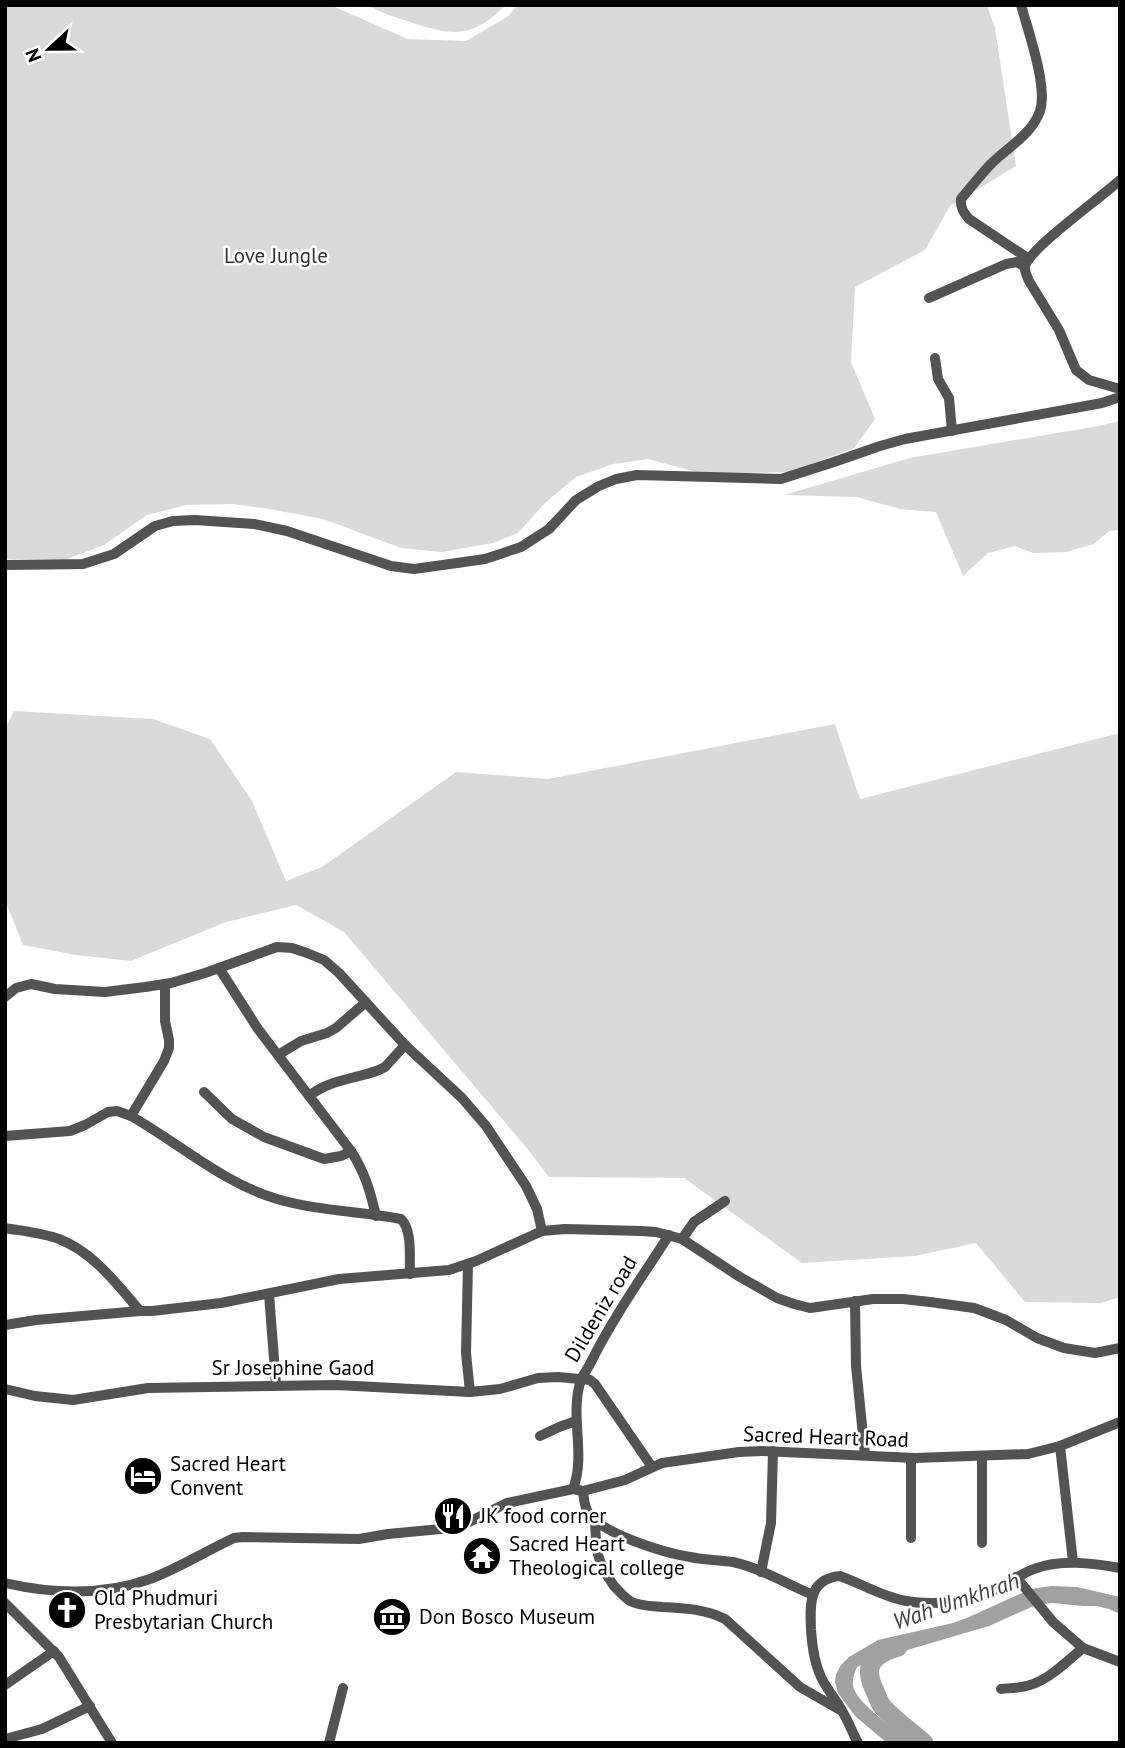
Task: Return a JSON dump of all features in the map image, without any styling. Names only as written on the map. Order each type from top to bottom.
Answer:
[{"type":"street","points":[[1021,5],[1036,58],[1041,85],[1041,110],[1027,132],[990,165],[961,199],[960,204],[969,219],[1027,263]]},
{"type":"street","points":[[1120,180],[1044,243],[1027,263],[1025,273],[1059,330],[1076,370],[1089,380],[1120,389]]},
{"type":"street","points":[[929,299],[1006,264],[1027,263]]},
{"type":"street","points":[[935,358],[938,379],[949,398],[952,431]]},
{"type":"street","points":[[5,565],[83,564],[114,554],[155,526],[173,521],[195,520],[254,524],[288,531],[391,566],[414,569],[485,559],[521,547],[549,529],[576,500],[616,479],[637,475],[781,479],[880,446],[1102,403],[1120,397]]},
{"type":"street","points":[[5,997],[16,988],[31,984],[54,989],[104,992],[165,984],[277,947],[292,948],[324,960],[405,1045],[462,1098],[486,1126],[532,1196],[542,1231]]},
{"type":"street","points":[[219,968],[258,1029],[351,1151],[370,1189],[376,1216]]},
{"type":"street","points":[[131,1116],[169,1048],[164,1021],[165,984]]},
{"type":"street","points":[[278,1055],[300,1041],[336,1028],[366,1002]]},
{"type":"street","points":[[309,1096],[334,1082],[385,1067],[405,1045]]},
{"type":"street","points":[[204,1092],[232,1119],[264,1138],[324,1159],[351,1151]]},
{"type":"street","points":[[5,1136],[70,1131],[108,1112],[117,1111],[131,1116],[242,1186],[277,1199],[317,1208],[401,1219],[406,1225],[410,1274]]},
{"type":"street","points":[[682,1239],[694,1222],[725,1201]]},
{"type":"street","points":[[5,1228],[57,1238],[75,1247],[103,1269],[140,1311]]},
{"type":"street","points":[[5,1325],[221,1303],[339,1279],[449,1270],[542,1231],[617,1230],[656,1232],[682,1239],[777,1298],[793,1304],[810,1308],[873,1299],[903,1298],[974,1308],[1006,1320],[1037,1338],[1084,1353],[1120,1349]]},
{"type":"street","name":"Dildeniz road","points":[[578,1490],[576,1421],[580,1380],[598,1345],[669,1235]]},
{"type":"street","points":[[468,1264],[466,1353],[470,1392]]},
{"type":"street","points":[[269,1294],[276,1385]]},
{"type":"street","points":[[855,1301],[856,1366],[864,1455]]},
{"type":"street","name":"Sr Josephine Gaod","points":[[5,1389],[74,1400],[148,1388],[366,1386],[470,1392],[500,1389],[538,1378],[580,1380]]},
{"type":"street","points":[[580,1380],[590,1380],[595,1384],[652,1467]]},
{"type":"street","points":[[540,1436],[576,1421]]},
{"type":"street","name":"Sacred Heart Road","points":[[5,1583],[56,1592],[83,1592],[149,1579],[234,1538],[259,1536],[359,1539],[451,1528],[507,1503],[625,1480],[662,1463],[739,1452],[773,1451],[911,1458],[1028,1454],[1060,1446],[1120,1422]]},
{"type":"street","points":[[1060,1446],[1073,1562]]},
{"type":"street","points":[[761,1572],[771,1523],[773,1451]]},
{"type":"street","points":[[982,1457],[982,1543]]},
{"type":"street","points":[[911,1458],[911,1538]]},
{"type":"street","points":[[578,1490],[588,1512],[595,1520],[621,1536],[690,1558],[733,1563],[813,1595]]},
{"type":"street","points":[[595,1520],[598,1560],[620,1593],[630,1601],[640,1605],[698,1610],[725,1619],[800,1687],[842,1711]]},
{"type":"street","points":[[858,1743],[821,1677],[811,1643],[810,1603],[824,1581],[840,1576],[907,1601],[949,1602],[984,1594],[1042,1566],[1073,1562],[1120,1568]]},
{"type":"street","points":[[1016,1577],[1054,1622],[1083,1648],[1120,1662]]},
{"type":"street","points":[[5,1603],[54,1651],[111,1743]]},
{"type":"street","points":[[1001,1689],[1032,1685],[1083,1648]]},
{"type":"street","points":[[5,1685],[54,1651]]},
{"type":"street","points":[[329,1743],[343,1688]]},
{"type":"street","points":[[5,1739],[25,1735],[90,1706]]},
{"type":"green space","name":"Love Jungle","points":[[5,5],[330,5],[408,39],[466,41],[507,17],[518,5],[987,5],[995,28],[1016,166],[950,206],[925,250],[855,287],[851,362],[875,419],[854,448],[791,472],[704,474],[648,459],[613,464],[576,477],[545,503],[518,533],[493,543],[442,552],[401,548],[323,519],[233,504],[187,505],[147,515],[104,545],[67,559],[5,559]]},
{"type":"green space","points":[[367,5],[506,5],[494,16],[473,28],[452,32],[413,23]]},
{"type":"green space","points":[[1120,421],[1120,530],[1109,531],[1094,544],[1066,552],[1033,553],[1015,546],[988,553],[963,576],[936,512],[900,509],[856,497],[784,495],[910,458]]},
{"type":"green space","points":[[14,711],[153,719],[210,739],[252,801],[286,881],[322,867],[456,772],[548,779],[835,724],[860,799],[1120,733],[1120,1297],[1101,1303],[1025,1302],[976,1243],[915,1256],[802,1263],[684,1178],[549,1177],[344,932],[296,905],[226,922],[131,961],[76,955],[23,945],[5,900],[5,730]]},
{"type":"shaded area","points":[[1051,1586],[1077,1587],[1120,1597],[1120,1614],[1097,1606],[1052,1603],[1036,1605],[989,1626],[857,1667],[853,1683],[858,1695],[871,1710],[911,1743],[887,1743],[855,1716],[838,1693],[835,1682],[841,1665],[849,1657],[878,1640],[953,1623],[1031,1589]]},
{"type":"waterway","name":"Wah Umkhrah","points":[[898,1647],[882,1653],[872,1662],[871,1682],[882,1706],[924,1743]]},
{"type":"place","name":"Sacred Heart Convent","points":[[143,1476]]},
{"type":"place","name":"JK food corner","points":[[453,1516]]},
{"type":"place","name":"Sacred Heart Theological college","points":[[482,1556]]},
{"type":"place","name":"Old Phudmuri Presbytarian Church","points":[[67,1610]]},
{"type":"place","name":"Don Bosco Museum","points":[[392,1617]]}]
